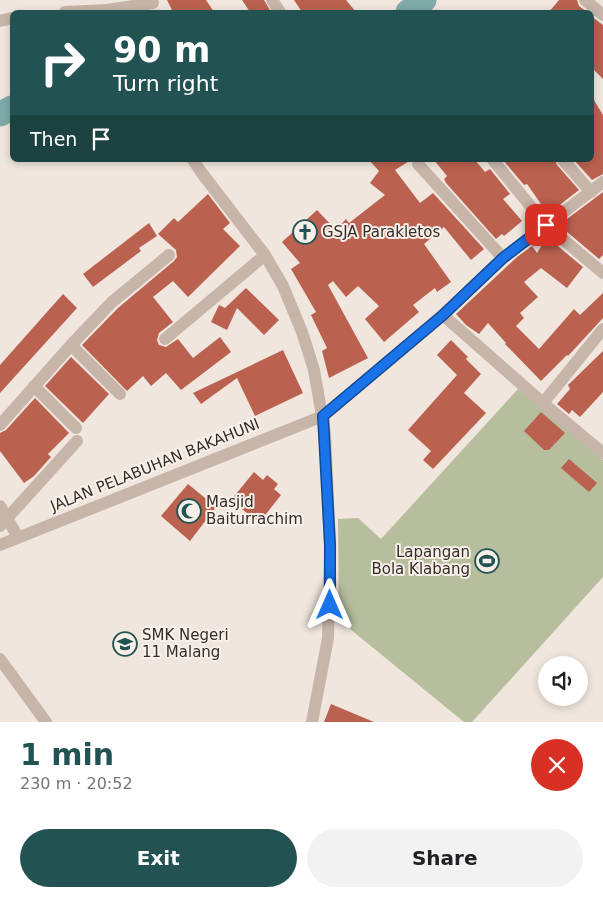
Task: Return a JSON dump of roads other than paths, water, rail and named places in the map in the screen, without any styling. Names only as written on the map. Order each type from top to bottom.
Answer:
[{"type":"street","points":[[585,0],[603,15]]},
{"type":"street","points":[[107,10],[153,5]]},
{"type":"street","points":[[194,162],[265,255],[283,286],[302,332],[314,370],[323,416],[330,545],[330,605],[328,638],[312,722]]},
{"type":"street","points":[[495,162],[546,225],[603,274]]},
{"type":"street","points":[[565,162],[591,192]]},
{"type":"street","points":[[418,164],[503,258]]},
{"type":"street","name":"JALAN PELABUHAN BAKAHUNI","points":[[0,544],[323,416],[443,315],[503,258],[603,182]]},
{"type":"street","points":[[0,425],[112,302],[169,255]]},
{"type":"street","points":[[164,339],[265,255]]},
{"type":"street","points":[[443,315],[603,453]]},
{"type":"street","points":[[543,403],[603,329]]},
{"type":"street","points":[[71,345],[120,394]]},
{"type":"street","points":[[34,386],[76,428]]},
{"type":"street","points":[[4,522],[77,442]]},
{"type":"street","points":[[0,506],[4,522],[18,537]]},
{"type":"street","points":[[0,659],[46,722]]},
{"type":"waterway","points":[[411,10],[424,0]]},
{"type":"waterway","points":[[0,114],[10,109]]},
{"type":"place","name":"GSJA Parakletos","points":[[305,232]]},
{"type":"place","name":"Masjid Baiturrachim","points":[[189,511]]},
{"type":"place","name":"Lapangan Bola Klabang","points":[[487,561]]},
{"type":"place","name":"SMK Negeri 11 Malang","points":[[125,644]]}]
